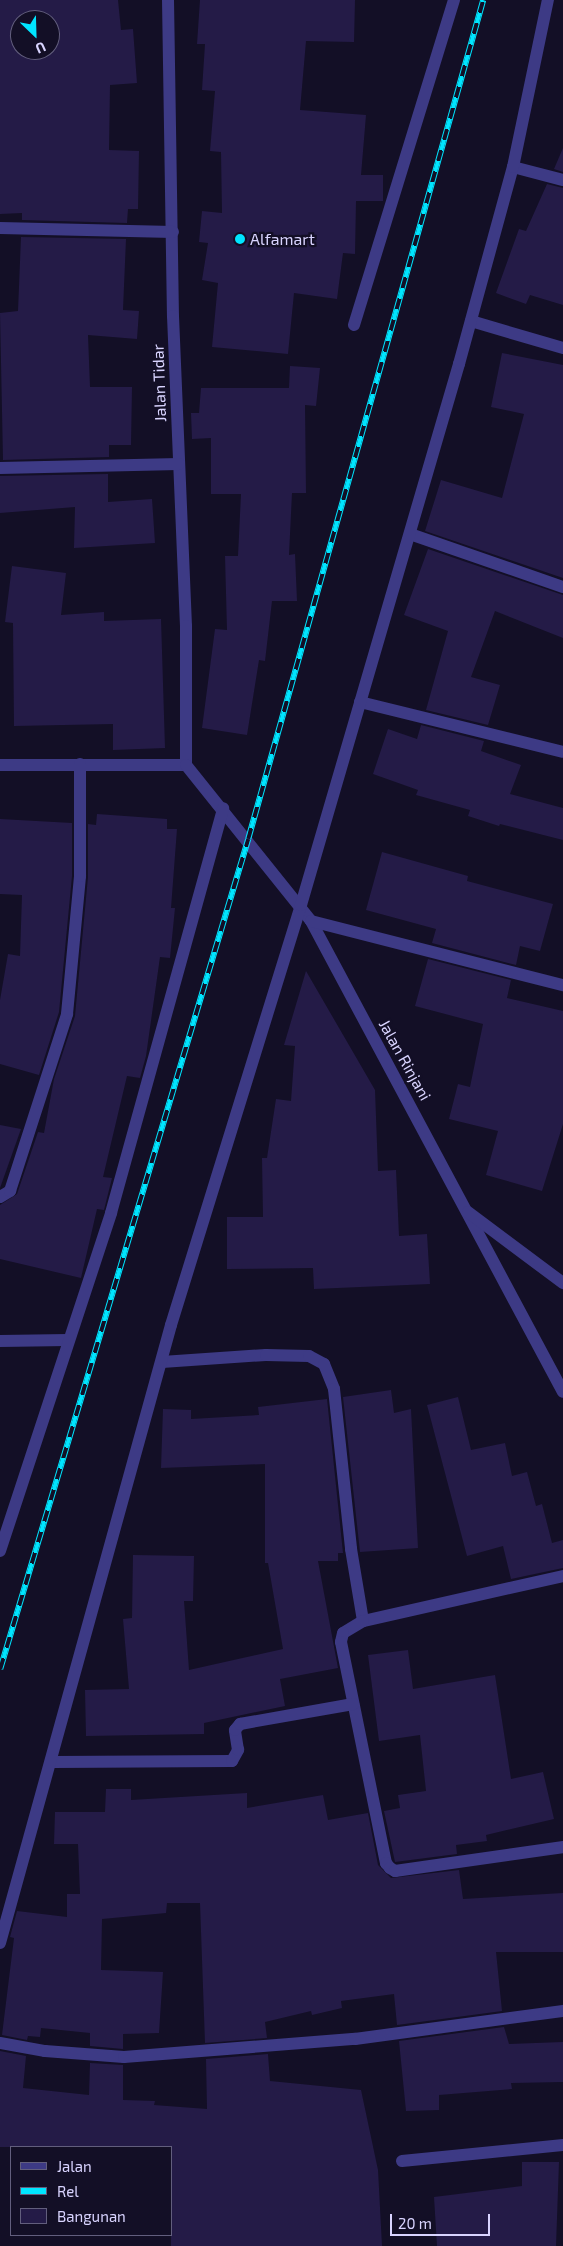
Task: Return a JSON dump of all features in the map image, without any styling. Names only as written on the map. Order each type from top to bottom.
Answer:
[{"type":"street","name":"Jalan Tidar","points":[[168,0],[172,232],[186,626],[186,765]]},
{"type":"street","points":[[354,325],[454,0]]},
{"type":"street","points":[[0,1943],[162,1362],[301,905],[471,321],[513,167],[548,0]]},
{"type":"street","points":[[513,167],[563,180]]},
{"type":"street","points":[[0,228],[172,232]]},
{"type":"street","points":[[471,321],[563,348]]},
{"type":"street","points":[[0,468],[179,464]]},
{"type":"street","points":[[410,534],[563,587]]},
{"type":"street","points":[[360,702],[563,752]]},
{"type":"street","points":[[0,766],[80,764],[186,765]]},
{"type":"street","points":[[0,1196],[10,1191],[67,1014],[80,876],[80,764]]},
{"type":"street","name":"Jalan Rinjani","points":[[186,765],[301,905],[311,921],[428,1136],[464,1209],[563,1392]]},
{"type":"street","points":[[0,1551],[111,1213],[223,808]]},
{"type":"street","points":[[311,921],[563,985]]},
{"type":"street","points":[[464,1209],[563,1283]]},
{"type":"street","points":[[0,1341],[68,1340]]},
{"type":"street","points":[[162,1362],[266,1355],[309,1356],[324,1364],[334,1389],[351,1549],[363,1621]]},
{"type":"street","points":[[563,1576],[363,1621],[343,1632],[341,1642],[386,1863],[390,1868],[395,1871],[563,1847]]},
{"type":"street","points":[[52,1762],[232,1761],[238,1750],[235,1730],[240,1724],[353,1704]]},
{"type":"street","points":[[0,2043],[86,2055],[124,2056],[355,2039],[563,2011]]},
{"type":"street","points":[[402,2160],[563,2145]]},
{"type":"building","points":[[0,0],[118,0],[121,30],[133,29],[137,83],[110,85],[109,150],[139,151],[138,209],[128,209],[127,223],[22,220],[22,213],[0,214]]},
{"type":"building","points":[[200,0],[355,0],[354,42],[306,41],[300,110],[366,115],[361,175],[383,175],[383,201],[356,201],[355,254],[343,253],[337,299],[294,293],[288,354],[212,347],[218,283],[202,280],[208,243],[199,242],[202,211],[222,213],[221,152],[210,151],[215,91],[202,90],[205,44],[197,44]]},
{"type":"building","points":[[563,148],[563,172],[554,169]]},
{"type":"building","points":[[547,184],[563,188],[563,305],[530,295],[526,304],[496,293],[519,229],[526,231]]},
{"type":"building","points":[[21,237],[126,239],[123,310],[139,311],[137,339],[88,335],[90,387],[132,387],[131,445],[109,445],[109,457],[3,460],[0,313],[18,311]]},
{"type":"building","points":[[502,353],[563,365],[563,578],[425,531],[441,480],[502,498],[524,414],[491,407]]},
{"type":"building","points":[[290,366],[320,368],[316,406],[305,405],[306,493],[292,493],[289,555],[295,554],[297,601],[272,601],[265,661],[259,660],[247,735],[202,728],[215,629],[227,630],[225,556],[238,556],[241,494],[211,494],[211,438],[192,439],[191,413],[199,413],[201,388],[289,388]]},
{"type":"building","points":[[108,474],[108,502],[152,499],[155,543],[74,548],[75,507],[0,513],[0,476]]},
{"type":"building","points":[[428,549],[563,595],[563,638],[495,611],[471,677],[500,685],[488,725],[426,710],[448,631],[404,615]]},
{"type":"building","points":[[12,566],[66,573],[61,615],[104,612],[104,621],[161,619],[165,748],[113,750],[113,724],[14,726],[13,623],[5,622]]},
{"type":"building","points":[[421,725],[484,741],[481,751],[521,765],[510,794],[563,808],[563,840],[500,824],[499,826],[468,816],[470,810],[416,795],[418,790],[373,774],[388,729],[417,739]]},
{"type":"building","points":[[97,814],[167,819],[167,829],[177,829],[171,908],[175,908],[170,958],[160,957],[146,1056],[140,1078],[127,1076],[103,1177],[112,1178],[104,1210],[97,1209],[81,1278],[0,1259],[0,1205],[17,1194],[38,1132],[44,1133],[54,1079],[75,1016],[88,877],[88,824],[96,825]]},
{"type":"building","points":[[0,819],[72,823],[72,876],[59,1012],[39,1075],[0,1064],[0,1000],[8,954],[20,956],[22,895],[0,894]]},
{"type":"building","points":[[382,852],[468,876],[467,881],[553,904],[540,951],[520,946],[516,965],[432,943],[436,929],[366,910]]},
{"type":"building","points":[[428,959],[511,980],[507,998],[563,1011],[563,1124],[542,1191],[486,1175],[498,1131],[449,1119],[458,1084],[470,1087],[483,1024],[415,1006]]},
{"type":"building","points":[[306,971],[375,1090],[378,1171],[396,1170],[399,1236],[427,1234],[430,1284],[314,1289],[313,1268],[227,1269],[227,1217],[263,1217],[262,1158],[267,1158],[276,1099],[291,1101],[295,1046],[284,1045]]},
{"type":"building","points":[[0,1125],[21,1129],[0,1188]]},
{"type":"building","points":[[391,1390],[394,1413],[411,1409],[418,1548],[360,1552],[343,1397]]},
{"type":"building","points":[[458,1397],[471,1450],[505,1443],[512,1476],[527,1472],[536,1506],[542,1504],[552,1543],[563,1540],[563,1568],[511,1579],[503,1546],[467,1556],[427,1405]]},
{"type":"building","points":[[327,1399],[343,1553],[338,1553],[338,1561],[318,1561],[338,1668],[280,1679],[285,1706],[204,1723],[204,1734],[86,1736],[85,1690],[129,1689],[123,1619],[132,1618],[133,1555],[194,1556],[193,1601],[184,1601],[189,1670],[283,1649],[268,1563],[265,1563],[265,1464],[161,1468],[163,1409],[191,1410],[191,1419],[259,1415],[258,1407]]},
{"type":"building","points":[[408,1650],[413,1689],[495,1675],[511,1779],[543,1772],[554,1819],[486,1835],[487,1841],[456,1845],[457,1854],[395,1862],[384,1811],[400,1808],[398,1795],[426,1791],[420,1735],[379,1741],[368,1655]]},
{"type":"building","points":[[106,1789],[131,1789],[131,1800],[247,1793],[247,1808],[323,1795],[328,1820],[368,1813],[378,1865],[391,1878],[459,1870],[463,1899],[563,1893],[563,1952],[496,1952],[502,2011],[397,2025],[394,1994],[341,2001],[342,2008],[312,2015],[311,2011],[265,2022],[267,2038],[205,2043],[200,1903],[167,1903],[166,1913],[102,1919],[101,1970],[163,1972],[159,2033],[123,2034],[123,2049],[90,2046],[90,2033],[41,2028],[40,2037],[28,2036],[27,2040],[2,2035],[14,1938],[10,1937],[17,1911],[67,1917],[67,1894],[80,1894],[78,1844],[54,1844],[55,1812],[105,1812]]},
{"type":"building","points":[[504,2027],[509,2044],[563,2042],[563,2082],[511,2083],[512,2089],[439,2095],[439,2110],[406,2111],[399,2041]]},
{"type":"building","points":[[0,2051],[26,2056],[23,2088],[89,2095],[90,2063],[123,2065],[123,2100],[155,2101],[154,2105],[207,2109],[206,2059],[268,2054],[270,2081],[361,2090],[378,2170],[382,2246],[171,2246],[172,2146],[0,2147]]},
{"type":"building","points":[[522,2162],[559,2162],[556,2246],[437,2246],[434,2197],[522,2186]]},
{"type":"railway","points":[[0,1669],[248,839],[483,0]]},
{"type":"place","name":"Alfamart","points":[[240,239]]}]
